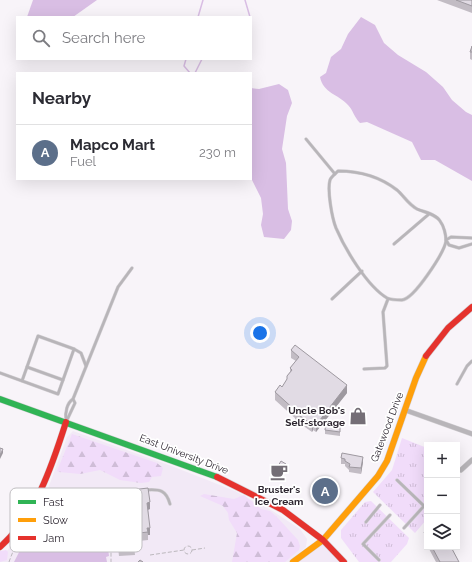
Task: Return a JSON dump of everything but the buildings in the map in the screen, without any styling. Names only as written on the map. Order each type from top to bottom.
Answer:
[{"type":"street","name":"Gatewood Drive","points":[[293,562],[323,540],[378,476],[387,460],[416,378],[429,351],[448,328],[472,308]]},
{"type":"street","name":"East University Drive","points":[[0,399],[179,462],[234,484],[286,512],[323,540],[344,562]]},
{"type":"street","points":[[405,410],[472,434]]},
{"type":"street","points":[[41,488],[50,469],[66,422]]},
{"type":"street","points":[[461,470],[472,460]]},
{"type":"street","points":[[2,545],[10,534]]},
{"type":"lane","points":[[306,139],[335,174]]},
{"type":"lane","points":[[338,171],[354,171],[377,178],[397,190],[415,208],[440,220],[445,231],[446,240],[443,250],[412,295],[402,300],[388,299],[373,285],[344,246],[333,222],[329,186],[330,179],[335,174],[338,171]]},
{"type":"lane","points":[[394,244],[429,214]]},
{"type":"lane","points":[[446,240],[450,236],[472,238]]},
{"type":"lane","points":[[446,240],[449,245],[459,248],[472,244]]},
{"type":"lane","points":[[66,422],[65,414],[70,401],[73,399],[118,287],[132,268]]},
{"type":"lane","points":[[332,298],[362,271]]},
{"type":"lane","points":[[364,369],[385,368],[387,366],[383,312],[388,299]]},
{"type":"lane","points":[[22,381],[38,336],[81,353],[86,366]]},
{"type":"lane","points":[[0,373],[58,394],[74,349]]},
{"type":"lane","points":[[457,384],[467,366],[472,361]]},
{"type":"lane","points":[[27,367],[63,380]]},
{"type":"lane","points":[[66,422],[75,403],[73,399]]},
{"type":"lane","points":[[397,480],[424,506],[404,528]]},
{"type":"lane","points":[[142,491],[160,490],[167,494],[170,504]]},
{"type":"lane","points":[[366,522],[380,505]]},
{"type":"lane","points":[[378,560],[364,544],[390,515]]},
{"type":"path","points":[[150,555],[184,550],[187,546],[192,550]]},
{"type":"path","points":[[184,550],[188,554],[192,550],[205,548]]},
{"type":"path","points":[[9,562],[13,552]]},
{"type":"shaded area","points":[[33,0],[97,0],[74,16],[27,16]]},
{"type":"shaded area","points":[[361,17],[375,25],[384,43],[398,55],[426,72],[443,87],[452,100],[472,115],[472,181],[435,160],[421,160],[412,142],[367,122],[360,123],[344,101],[324,87],[320,77],[326,73],[331,57],[341,49],[348,34]]},
{"type":"shaded area","points":[[279,84],[288,90],[292,103],[287,116],[282,149],[286,163],[288,209],[292,221],[291,230],[284,239],[264,237],[261,225],[263,214],[261,198],[252,180],[252,88],[259,89]]},
{"type":"shaded area","points":[[73,431],[169,465],[235,491],[271,510],[300,529],[307,539],[306,547],[289,562],[0,562],[0,553],[8,550],[10,547],[10,552],[142,552],[142,488],[48,488],[67,437]]},
{"type":"shaded area","points":[[323,540],[344,562],[293,562]]},
{"type":"shaded area","points":[[19,552],[108,552],[109,556],[106,557],[107,562],[14,562]]},
{"type":"green space","points":[[72,434],[157,463],[163,468],[161,476],[152,477],[149,482],[141,483],[120,480],[100,470],[80,474],[59,472],[57,471]]},
{"type":"green space","points":[[402,438],[424,447],[424,522],[415,533],[373,492],[392,470]]},
{"type":"green space","points":[[204,494],[234,499],[244,495],[261,509],[270,511],[277,517],[298,540],[300,546],[299,550],[285,562],[232,562],[237,533],[229,520],[228,513],[223,506],[200,496]]},
{"type":"green space","points":[[371,501],[409,538],[407,544],[391,562],[359,562],[341,538],[341,530],[365,502]]},
{"type":"green space","points":[[6,550],[8,552],[7,560],[0,562],[0,551]]},
{"type":"waterway","points":[[198,16],[203,0]]},
{"type":"waterway","points":[[245,0],[250,16]]},
{"type":"waterway","points":[[186,60],[184,66],[189,72]]},
{"type":"waterway","points":[[196,72],[202,60]]},
{"type":"traffic: fast","points":[[0,399],[217,477]]},
{"type":"traffic: slow","points":[[293,562],[323,540],[378,476],[387,461],[416,378],[426,356]]},
{"type":"traffic: jam","points":[[426,356],[448,328],[472,307]]},
{"type":"traffic: jam","points":[[41,488],[55,456],[66,422]]},
{"type":"traffic: jam","points":[[217,477],[283,510],[323,540],[344,562]]},
{"type":"traffic: jam","points":[[0,547],[10,537]]},
{"type":"place","name":"Uncle Bob's Self-storage","points":[[358,416]]},
{"type":"place","name":"Bruster's Ice Cream","points":[[279,472]]},
{"type":"place","name":"Mapco Mart","points":[[325,491]]}]
